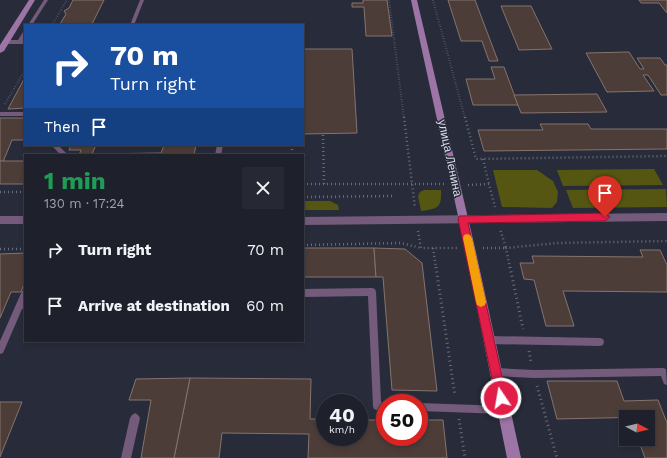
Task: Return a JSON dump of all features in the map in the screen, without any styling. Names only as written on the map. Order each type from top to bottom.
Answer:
[{"type":"main road","points":[[0,51],[4,40],[32,0]]},
{"type":"main road","name":"улица Ленина","points":[[414,0],[514,458]]},
{"type":"street","points":[[304,221],[667,217]]},
{"type":"street","points":[[0,220],[24,220]]},
{"type":"lane","points":[[31,24],[46,0]]},
{"type":"lane","points":[[132,24],[142,0]]},
{"type":"lane","points":[[4,40],[22,42]]},
{"type":"lane","points":[[0,114],[24,114]]},
{"type":"lane","points":[[55,146],[64,154]]},
{"type":"lane","points":[[304,293],[372,292],[376,394]]},
{"type":"lane","points":[[0,350],[23,305]]},
{"type":"lane","points":[[489,340],[600,342]]},
{"type":"lane","points":[[496,372],[534,374],[663,372],[667,381]]},
{"type":"lane","points":[[428,407],[504,410]]},
{"type":"lane","points":[[126,458],[135,418]]},
{"type":"path","points":[[53,24],[67,0]]},
{"type":"path","points":[[304,184],[411,183],[400,78],[389,0]]},
{"type":"path","points":[[433,0],[476,159],[667,156]]},
{"type":"path","points":[[4,106],[24,72]]},
{"type":"path","points":[[323,136],[324,184]]},
{"type":"path","points":[[483,158],[489,184]]},
{"type":"path","points":[[0,192],[24,192]]},
{"type":"path","points":[[304,198],[395,196]]},
{"type":"path","points":[[557,458],[534,374],[506,248],[557,243],[667,241]]},
{"type":"path","points":[[304,245],[401,243],[421,248]]},
{"type":"path","points":[[433,248],[465,458]]},
{"type":"path","points":[[0,250],[24,249]]},
{"type":"shaded area","points":[[654,169],[663,185],[563,186],[557,170]]},
{"type":"shaded area","points":[[493,170],[537,170],[553,181],[558,192],[557,202],[552,208],[502,207]]},
{"type":"shaded area","points":[[666,189],[667,207],[573,208],[566,190]]},
{"type":"shaded area","points":[[424,190],[441,190],[441,201],[435,208],[421,211],[418,196],[420,192]]},
{"type":"shaded area","points":[[304,201],[330,201],[338,205],[339,210],[304,210]]},
{"type":"building","points":[[73,0],[104,0],[92,24],[60,24],[66,14],[64,11],[69,8]]},
{"type":"building","points":[[363,0],[387,0],[392,36],[366,36],[364,7],[352,7],[352,3],[363,3]]},
{"type":"building","points":[[448,0],[475,0],[498,61],[489,61],[482,41],[461,41]]},
{"type":"building","points":[[639,0],[667,0],[667,13],[659,3],[641,3]]},
{"type":"building","points":[[501,6],[531,6],[552,49],[519,50]]},
{"type":"building","points":[[304,49],[352,49],[357,133],[304,134]]},
{"type":"building","points":[[629,52],[640,69],[644,69],[637,58],[660,58],[665,65],[667,65],[667,95],[661,95],[648,75],[643,75],[654,91],[607,92],[586,53]]},
{"type":"building","points":[[491,67],[504,67],[518,105],[473,105],[466,79],[495,79]]},
{"type":"building","points":[[24,79],[24,108],[8,109]]},
{"type":"building","points":[[597,94],[607,112],[521,113],[514,95]]},
{"type":"building","points":[[0,118],[24,118],[24,140],[12,140],[3,162],[0,161]]},
{"type":"building","points":[[540,124],[588,124],[591,129],[667,129],[667,149],[484,151],[478,130],[543,130]]},
{"type":"building","points":[[71,146],[96,146],[92,154],[79,154],[81,150],[69,150]]},
{"type":"building","points":[[164,146],[196,146],[194,154],[92,154],[161,153]]},
{"type":"building","points":[[0,161],[24,161],[24,184],[0,184]]},
{"type":"building","points":[[304,248],[374,248],[376,277],[304,277]]},
{"type":"building","points":[[374,248],[405,249],[422,263],[437,391],[392,390],[383,277],[376,277]]},
{"type":"building","points":[[640,250],[660,250],[667,265],[667,292],[563,291],[574,326],[546,326],[534,280],[524,279],[520,263],[534,263],[532,256],[643,257]]},
{"type":"building","points":[[24,253],[24,284],[21,292],[11,292],[0,318],[0,254]]},
{"type":"building","points":[[190,378],[311,379],[310,419],[316,419],[316,446],[368,446],[368,420],[376,420],[376,446],[428,446],[428,420],[443,420],[447,458],[308,458],[309,434],[222,433],[219,458],[174,458]]},
{"type":"building","points":[[190,378],[174,458],[141,458],[151,400],[129,400],[136,379]]},
{"type":"building","points":[[547,381],[617,381],[624,401],[658,400],[667,423],[667,458],[645,458],[641,446],[655,446],[655,410],[619,410],[619,418],[557,419]]},
{"type":"building","points":[[0,402],[22,402],[0,457]]},
{"type":"slow traffic","points":[[467,238],[481,302]]},
{"type":"route","points":[[501,398],[470,248],[462,219],[605,217]]}]
